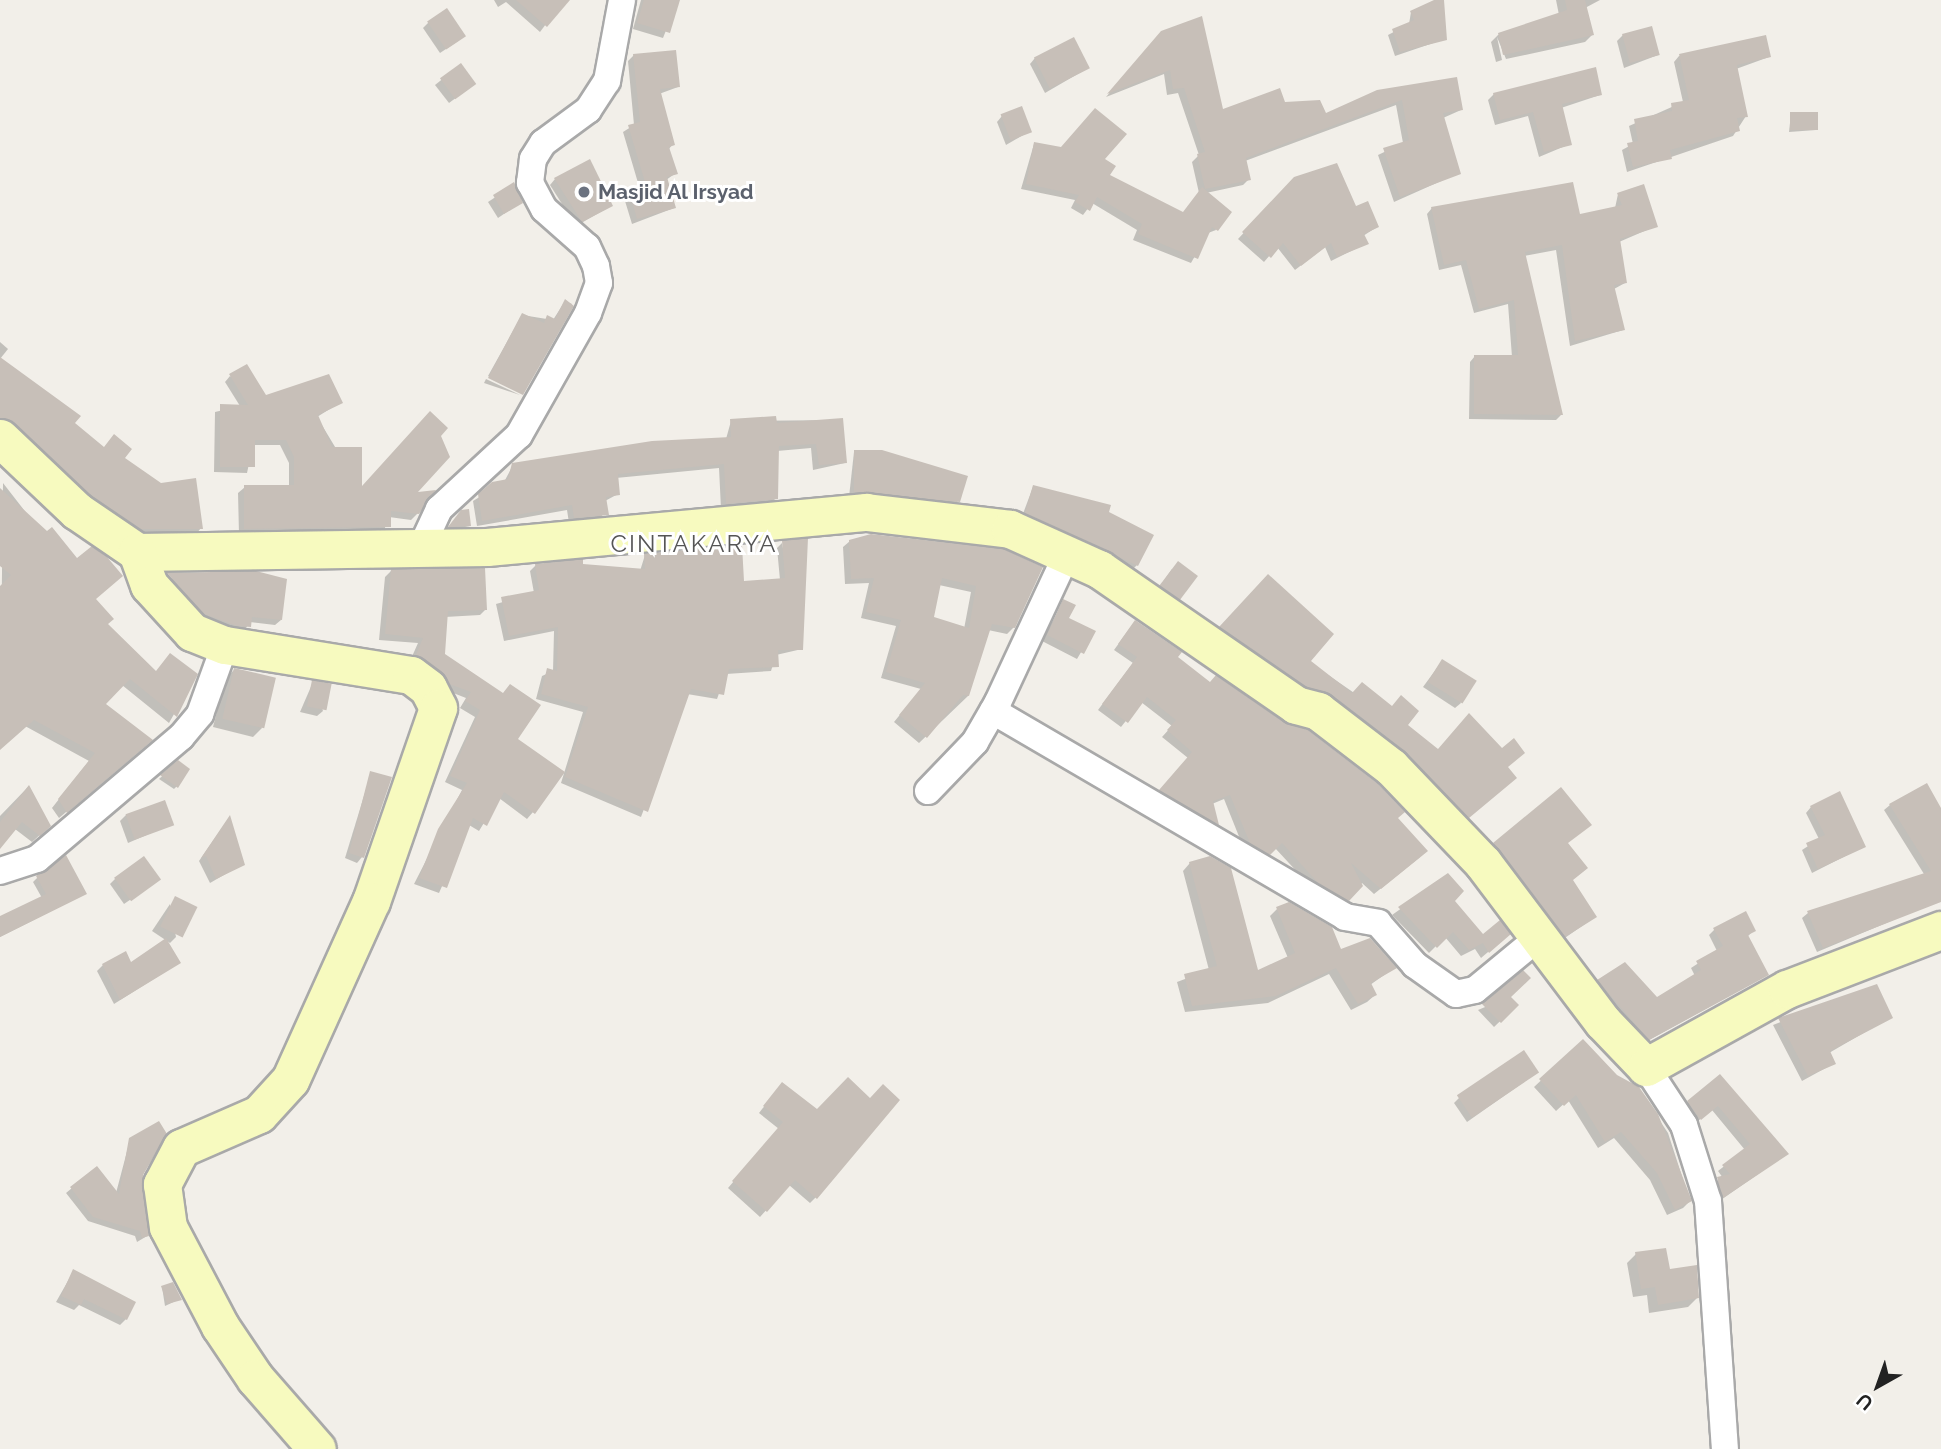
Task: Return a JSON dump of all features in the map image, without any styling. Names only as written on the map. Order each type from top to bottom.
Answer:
[{"type":"street","points":[[421,548],[439,509],[519,435],[538,409],[592,303],[599,283],[587,247],[544,209],[530,183],[533,159],[543,143],[573,125],[607,81],[622,0]]},
{"type":"street","points":[[0,438],[77,511],[137,552],[421,548],[866,512],[979,523],[1068,552],[1354,738],[1434,807],[1616,1039],[1646,1067],[1684,1125],[1708,1201],[1726,1449]]},
{"type":"street","points":[[137,552],[149,585],[170,613],[192,632],[225,645],[411,675],[428,688],[438,708],[371,901],[290,1080],[259,1114],[181,1148],[162,1184],[168,1227],[220,1326],[255,1378],[317,1449]]},
{"type":"street","points":[[928,791],[975,743],[993,711],[1068,552]]},
{"type":"street","points":[[0,871],[37,859],[181,737],[204,706],[225,645]]},
{"type":"street","points":[[993,711],[1345,917],[1378,923],[1415,965],[1456,994],[1475,990],[1538,937]]},
{"type":"street","points":[[1646,1067],[1787,989],[1941,930]]},
{"type":"building","points":[[516,0],[570,0],[547,27]]},
{"type":"building","points":[[644,0],[680,0],[670,33],[637,23]]},
{"type":"building","points":[[1434,0],[1444,0],[1447,40],[1400,52],[1392,29],[1414,20],[1410,11]]},
{"type":"building","points":[[1565,0],[1585,0],[1594,35],[1503,55],[1498,33],[1567,10]]},
{"type":"building","points":[[447,8],[466,36],[446,50],[427,21]]},
{"type":"building","points":[[1202,16],[1223,109],[1280,88],[1285,102],[1320,100],[1326,113],[1377,90],[1457,77],[1463,110],[1443,113],[1461,174],[1400,197],[1383,148],[1409,140],[1402,100],[1246,158],[1251,180],[1205,189],[1197,154],[1205,152],[1184,88],[1173,89],[1170,70],[1107,94],[1161,31]]},
{"type":"building","points":[[1652,26],[1660,55],[1630,63],[1622,34]]},
{"type":"building","points":[[1766,35],[1771,57],[1737,65],[1748,117],[1737,118],[1740,131],[1670,150],[1672,159],[1633,167],[1627,143],[1638,141],[1634,119],[1672,111],[1671,103],[1689,100],[1679,54]]},
{"type":"building","points":[[1074,37],[1090,68],[1050,89],[1034,57]]},
{"type":"building","points":[[676,50],[680,87],[660,89],[675,145],[669,147],[678,174],[667,177],[676,208],[637,219],[630,194],[647,189],[628,125],[640,122],[633,54]]},
{"type":"building","points":[[461,63],[476,84],[455,99],[440,78]]},
{"type":"building","points":[[1596,67],[1602,95],[1562,104],[1572,145],[1544,152],[1533,112],[1500,120],[1493,93]]},
{"type":"building","points":[[1022,106],[1032,132],[1011,140],[1001,114]]},
{"type":"building","points":[[1095,108],[1127,134],[1105,159],[1116,166],[1110,175],[1183,212],[1202,187],[1232,212],[1218,231],[1212,227],[1198,259],[1138,234],[1142,224],[1097,197],[1090,211],[1075,202],[1079,195],[1026,184],[1034,142],[1061,147]]},
{"type":"building","points":[[1790,112],[1818,112],[1818,130],[1790,130]]},
{"type":"building","name":"Masjid Al Irsyad","points":[[590,159],[613,206],[582,222],[554,178]]},
{"type":"building","points":[[1337,163],[1356,206],[1368,201],[1379,227],[1364,234],[1369,244],[1337,257],[1331,243],[1301,266],[1283,243],[1271,258],[1242,232],[1294,177]]},
{"type":"building","points":[[514,182],[523,203],[504,214],[493,195]]},
{"type":"building","points":[[1573,182],[1580,214],[1622,205],[1617,193],[1644,184],[1658,227],[1620,239],[1627,283],[1614,285],[1625,330],[1575,341],[1562,245],[1525,252],[1563,415],[1474,414],[1474,355],[1518,355],[1514,300],[1479,309],[1466,260],[1444,265],[1431,207]]},
{"type":"building","points":[[565,299],[574,306],[523,395],[488,378],[522,313],[544,323],[547,315],[555,319]]},
{"type":"building","points":[[0,357],[81,416],[75,423],[104,447],[114,434],[132,449],[125,458],[161,483],[196,478],[203,529],[141,529],[90,495],[14,423],[0,418]]},
{"type":"building","points":[[247,364],[266,395],[329,374],[343,403],[318,415],[332,447],[362,447],[362,486],[430,411],[448,428],[441,436],[450,457],[418,492],[436,490],[419,514],[391,511],[391,527],[244,529],[244,485],[294,485],[294,457],[286,440],[255,440],[255,467],[220,467],[220,404],[248,405],[229,374]]},
{"type":"building","points":[[776,416],[777,423],[843,418],[847,463],[819,465],[816,444],[779,446],[778,499],[726,504],[724,464],[618,474],[620,495],[606,497],[609,515],[574,518],[572,505],[482,521],[478,494],[492,482],[508,479],[512,463],[652,441],[731,437],[730,419]]},
{"type":"building","points":[[854,450],[882,450],[968,476],[960,502],[854,492]]},
{"type":"building","points":[[1033,485],[1111,505],[1109,512],[1154,535],[1138,566],[1025,513]]},
{"type":"building","points":[[0,488],[47,531],[52,527],[77,558],[92,546],[107,557],[123,576],[96,599],[114,619],[108,624],[156,671],[170,653],[198,674],[177,717],[130,679],[106,704],[153,740],[67,813],[58,799],[95,753],[34,720],[0,750],[0,586],[11,575],[0,566]]},
{"type":"building","points":[[469,509],[471,526],[448,527],[461,510]]},
{"type":"building","points":[[871,534],[1004,549],[1043,567],[1015,628],[992,624],[969,696],[963,695],[927,738],[899,715],[925,683],[886,672],[901,620],[866,612],[874,578],[851,579],[849,540]],"holes":[[[942,578],[976,586],[969,628],[934,617]]]},
{"type":"building","points":[[808,538],[803,650],[778,650],[779,667],[729,669],[724,695],[691,689],[648,812],[565,777],[588,707],[541,694],[547,668],[557,671],[558,627],[509,636],[501,597],[539,590],[535,564],[583,559],[583,564],[645,569],[644,554],[742,545],[744,581],[785,578],[782,541]]},
{"type":"building","points":[[1178,561],[1198,576],[1179,601],[1159,586]]},
{"type":"building","points":[[485,568],[487,610],[448,611],[445,654],[503,693],[510,684],[541,705],[518,739],[565,772],[535,814],[504,792],[487,826],[473,818],[447,888],[419,878],[438,829],[467,783],[450,776],[480,710],[465,701],[471,692],[449,684],[416,655],[423,638],[385,634],[391,569]]},
{"type":"building","points":[[256,571],[287,579],[282,620],[252,617],[251,627],[237,626],[204,614],[167,573]]},
{"type":"building","points":[[1268,574],[1334,634],[1311,661],[1352,693],[1362,682],[1392,706],[1401,695],[1419,711],[1408,725],[1438,749],[1469,713],[1502,748],[1514,738],[1525,753],[1508,767],[1517,778],[1469,818],[1406,752],[1331,694],[1305,686],[1219,627]]},
{"type":"building","points":[[1063,599],[1076,605],[1069,618],[1096,631],[1084,654],[1047,635]]},
{"type":"building","points":[[1135,620],[1182,652],[1178,657],[1210,682],[1216,675],[1284,722],[1308,730],[1377,783],[1405,812],[1398,818],[1428,851],[1381,889],[1351,863],[1363,886],[1349,901],[1319,884],[1282,843],[1270,855],[1250,843],[1230,795],[1213,801],[1219,825],[1159,790],[1192,752],[1167,730],[1176,720],[1147,697],[1128,723],[1102,704],[1137,657],[1118,644]]},
{"type":"building","points":[[1442,659],[1477,681],[1462,704],[1428,682]]},
{"type":"building","points":[[234,668],[276,678],[264,728],[222,719]]},
{"type":"building","points":[[312,680],[332,684],[326,710],[307,707]]},
{"type":"building","points":[[178,760],[190,769],[178,788],[160,775]]},
{"type":"building","points":[[370,771],[392,777],[364,858],[349,853]]},
{"type":"building","points":[[1927,783],[1941,808],[1941,902],[1823,948],[1807,911],[1931,871],[1889,804]]},
{"type":"building","points":[[29,785],[51,826],[40,836],[22,822],[0,849],[0,822]]},
{"type":"building","points":[[1561,787],[1592,825],[1568,843],[1588,868],[1573,880],[1597,917],[1565,937],[1493,843]]},
{"type":"building","points":[[1840,791],[1866,847],[1818,869],[1806,843],[1825,835],[1810,806]]},
{"type":"building","points":[[165,800],[174,825],[135,840],[126,814]]},
{"type":"building","points":[[230,815],[245,865],[216,879],[206,856],[201,858]]},
{"type":"building","points":[[66,855],[87,894],[0,937],[0,916],[46,894],[36,876]]},
{"type":"building","points":[[144,856],[161,879],[131,901],[114,878]]},
{"type":"building","points":[[1210,856],[1231,868],[1258,970],[1295,953],[1276,907],[1289,902],[1332,927],[1341,949],[1370,938],[1397,968],[1371,983],[1377,995],[1358,1004],[1336,968],[1276,996],[1192,1006],[1184,974],[1217,966],[1189,862]]},
{"type":"building","points":[[1448,873],[1464,891],[1455,901],[1483,934],[1500,920],[1511,934],[1489,953],[1483,943],[1469,950],[1453,932],[1437,948],[1398,907]]},
{"type":"building","points":[[175,896],[197,907],[183,938],[160,927]]},
{"type":"building","points":[[1746,911],[1756,931],[1748,935],[1769,975],[1649,1040],[1597,980],[1625,962],[1657,997],[1701,970],[1696,961],[1723,946],[1713,928]]},
{"type":"building","points":[[166,938],[181,963],[120,1000],[102,964],[126,951],[131,962]]},
{"type":"building","points":[[1523,970],[1531,978],[1511,997],[1519,1005],[1501,1023],[1482,1004]]},
{"type":"building","points":[[1877,984],[1893,1018],[1830,1051],[1836,1064],[1808,1076],[1778,1018]]},
{"type":"building","points":[[1583,1039],[1617,1075],[1639,1087],[1658,1114],[1692,1201],[1675,1210],[1657,1173],[1621,1132],[1605,1142],[1576,1095],[1564,1106],[1539,1079]]},
{"type":"building","points":[[1524,1050],[1539,1072],[1472,1118],[1457,1095]]},
{"type":"building","points":[[1720,1074],[1789,1154],[1723,1198],[1717,1177],[1730,1174],[1722,1165],[1750,1144],[1718,1106],[1701,1120],[1687,1101]]},
{"type":"building","points":[[848,1077],[870,1098],[883,1084],[900,1100],[817,1199],[795,1180],[767,1212],[732,1181],[783,1122],[763,1106],[782,1082],[817,1109]]},
{"type":"building","points":[[159,1121],[167,1134],[143,1175],[149,1236],[142,1238],[140,1231],[93,1217],[70,1187],[97,1166],[119,1194],[129,1138]]},
{"type":"building","points":[[1666,1248],[1670,1269],[1697,1265],[1699,1298],[1658,1305],[1655,1287],[1641,1289],[1635,1252]]},
{"type":"building","points":[[73,1269],[136,1302],[127,1320],[84,1299],[81,1305],[61,1296]]},
{"type":"building","points":[[173,1282],[182,1300],[167,1304],[161,1286]]},
{"type":"place","name":"Masjid Al Irsyad","points":[[584,192]]},
{"type":"district","name":"CINTAKARYA","points":[[694,544]]}]
